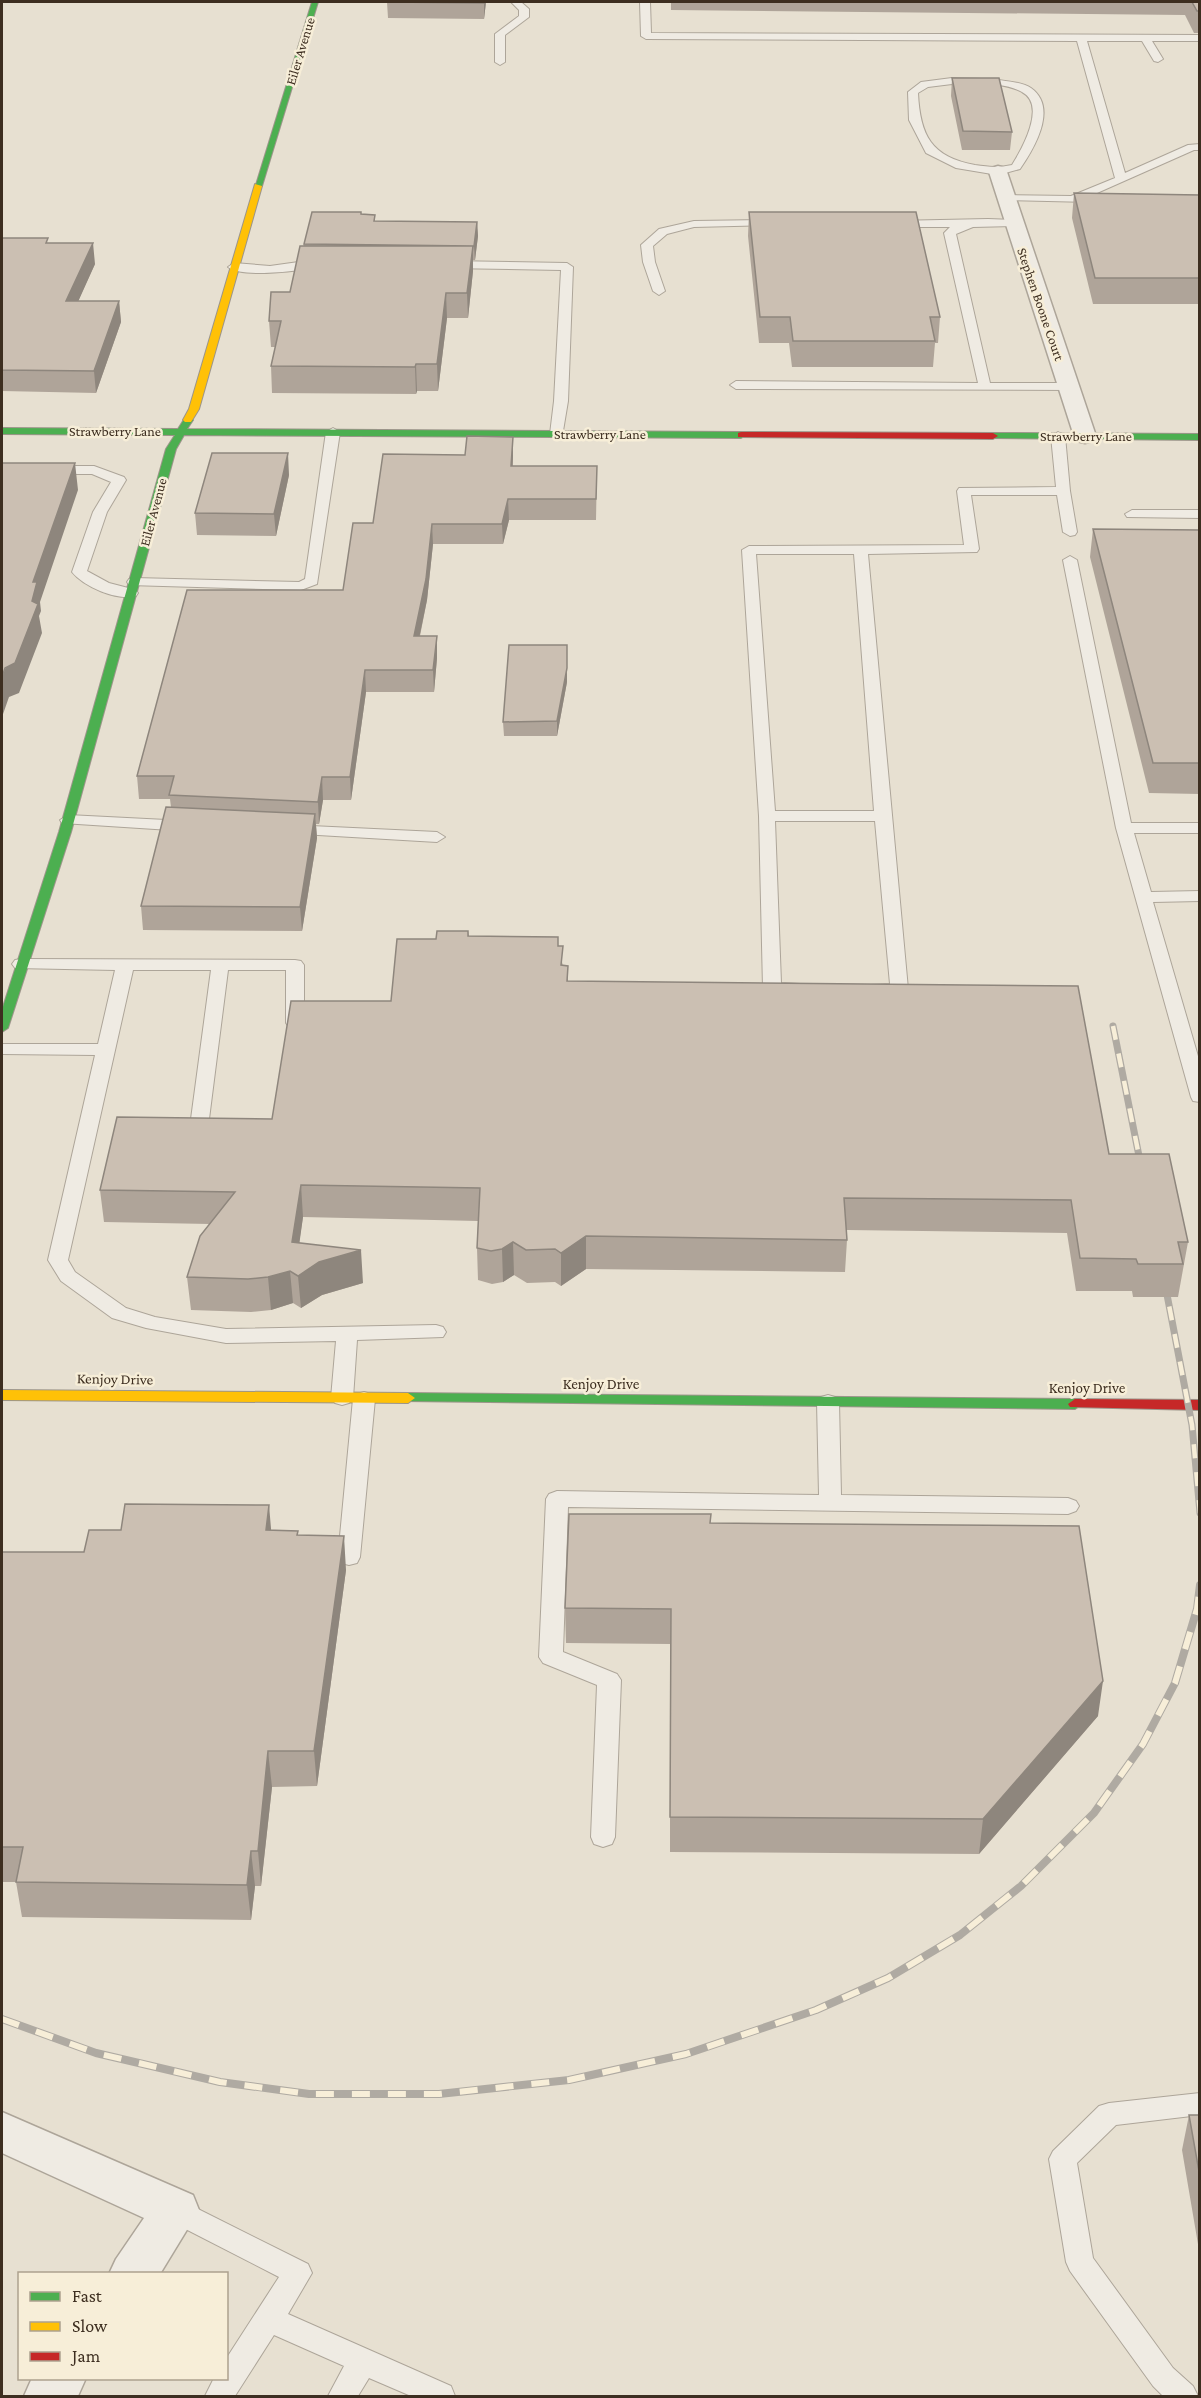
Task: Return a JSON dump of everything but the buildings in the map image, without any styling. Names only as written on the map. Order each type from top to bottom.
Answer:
[{"type":"street","name":"Eiler Avenue","points":[[2,1028],[68,820],[171,448],[194,409],[234,267],[315,2]]},
{"type":"street","name":"Stephen Boone Court","points":[[998,172],[1085,436]]},
{"type":"street","name":"Strawberry Lane","points":[[2,431],[1200,436]]},
{"type":"street","name":"Kenjoy Drive","points":[[2,1395],[1200,1405]]},
{"type":"street","points":[[2,2132],[176,2210],[134,2272]]},
{"type":"street","points":[[49,2397],[61,2380]]},
{"type":"lane","points":[[500,62],[500,34],[524,16],[524,9],[516,2]]},
{"type":"lane","points":[[645,2],[646,36],[1200,38]]},
{"type":"lane","points":[[1081,36],[1121,179]]},
{"type":"lane","points":[[1145,37],[1158,59]]},
{"type":"lane","points":[[952,81],[1000,83],[1027,90],[1038,105],[1037,125],[1016,167],[998,172],[956,165],[930,151],[914,120],[913,92],[925,84],[952,81]]},
{"type":"lane","points":[[1072,200],[1192,147],[1200,147]]},
{"type":"lane","points":[[1005,198],[1107,201]]},
{"type":"lane","points":[[659,291],[649,262],[647,244],[663,231],[694,224],[789,223]]},
{"type":"lane","points":[[880,224],[1014,223]]},
{"type":"lane","points":[[971,224],[956,227],[950,233],[986,387]]},
{"type":"lane","points":[[234,267],[270,270],[312,263],[335,263]]},
{"type":"lane","points":[[440,265],[567,267],[561,401],[557,434]]},
{"type":"lane","points":[[736,385],[1069,387]]},
{"type":"lane","points":[[2,470],[94,470],[119,480],[100,512],[79,572],[95,583],[115,591],[132,587],[301,586],[312,581],[333,432]]},
{"type":"lane","points":[[1058,436],[1063,491],[1070,532]]},
{"type":"lane","points":[[807,988],[772,988],[767,816],[749,550],[972,549],[964,491],[1063,491]]},
{"type":"lane","points":[[1132,514],[1200,514]]},
{"type":"lane","points":[[861,550],[899,989],[864,988]]},
{"type":"lane","points":[[1070,560],[1124,828],[1200,1097]]},
{"type":"lane","points":[[767,816],[883,816]]},
{"type":"lane","points":[[68,820],[199,826]]},
{"type":"lane","points":[[1124,828],[1200,828]]},
{"type":"lane","points":[[271,830],[438,837]]},
{"type":"lane","points":[[1142,897],[1200,896]]},
{"type":"lane","points":[[21,964],[295,965],[295,1023]]},
{"type":"lane","points":[[125,964],[58,1260],[68,1276],[119,1313],[153,1323],[226,1336],[436,1332]]},
{"type":"lane","points":[[200,1119],[220,965]]},
{"type":"lane","points":[[2,1049],[105,1050]]},
{"type":"lane","points":[[342,1398],[346,1334]]},
{"type":"lane","points":[[349,1557],[364,1399]]},
{"type":"lane","points":[[828,1402],[831,1503]]},
{"type":"lane","points":[[603,1837],[609,1680],[551,1657],[557,1499],[1068,1506]]},
{"type":"lane","points":[[1183,2397],[1163,2377],[1080,2262],[1063,2159],[1109,2114],[1200,2104]]},
{"type":"lane","points":[[176,2210],[298,2273],[219,2397]]},
{"type":"lane","points":[[268,2319],[441,2397]]},
{"type":"lane","points":[[342,2397],[362,2362]]},
{"type":"railway","points":[[1113,1026],[1142,1171]]},
{"type":"railway","points":[[1164,1279],[1192,1425],[1200,1513]]},
{"type":"railway","points":[[2,2019],[96,2053],[220,2082],[309,2094],[439,2094],[569,2080],[686,2054],[816,2010],[888,1978],[960,1935],[1021,1886],[1094,1813],[1143,1744],[1175,1683],[1197,1609],[1200,1585]]},
{"type":"traffic: fast","points":[[258,186],[315,2]]},
{"type":"traffic: fast","points":[[2,1028],[65,832],[171,449],[188,420]]},
{"type":"traffic: fast","points":[[2,431],[741,435]]},
{"type":"traffic: fast","points":[[993,436],[1200,437]]},
{"type":"traffic: fast","points":[[408,1398],[1075,1404]]},
{"type":"traffic: slow","points":[[188,420],[194,409],[258,186]]},
{"type":"traffic: slow","points":[[2,1395],[408,1398]]},
{"type":"traffic: jam","points":[[741,435],[993,436]]},
{"type":"traffic: jam","points":[[1075,1404],[1200,1405]]}]
